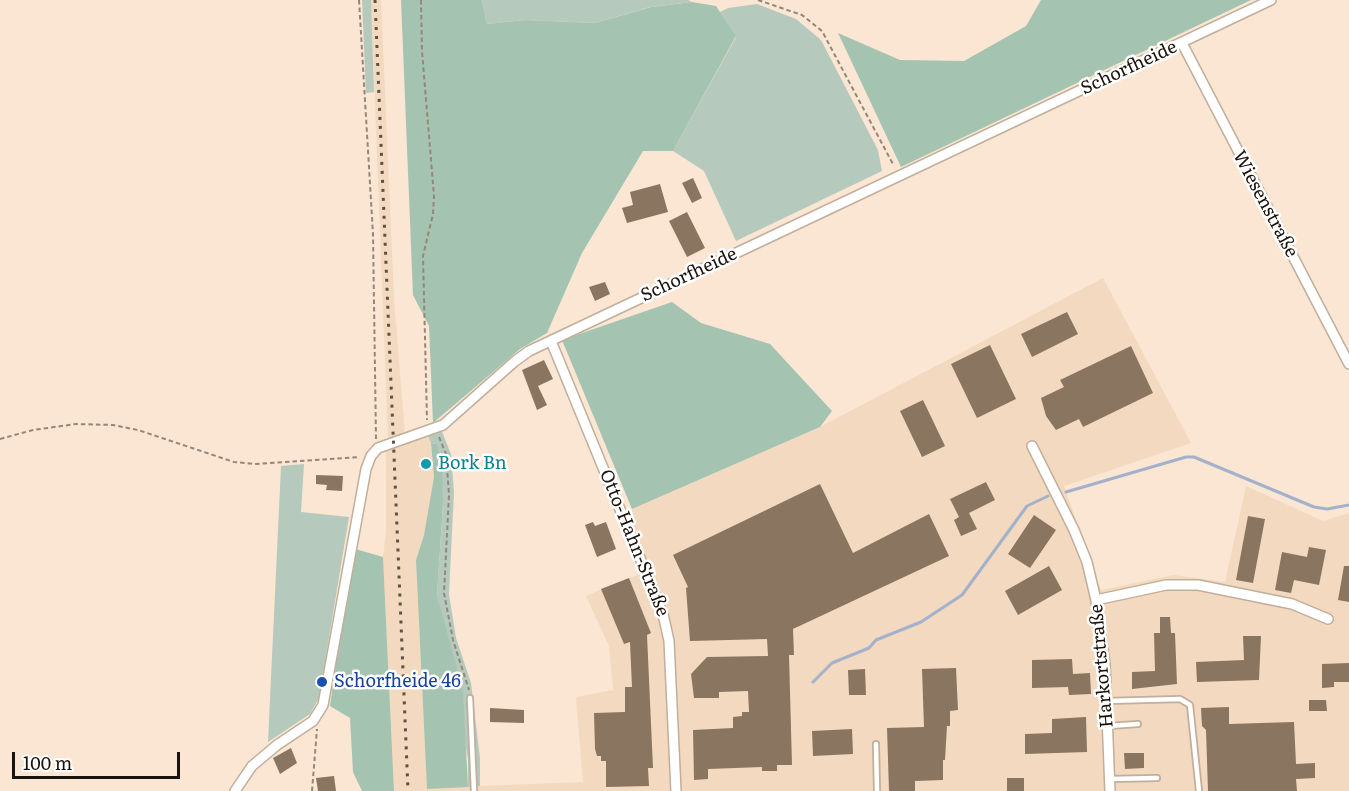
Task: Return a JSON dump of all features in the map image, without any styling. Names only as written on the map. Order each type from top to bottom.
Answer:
[{"type":"street","name":"Schorfheide","points":[[373,454],[385,445],[434,430],[451,419],[514,362],[551,341],[1271,0]]},
{"type":"street","name":"Wiesenstraße","points":[[1182,43],[1349,364]]},
{"type":"street","name":"Otto-Hahn-Straße","points":[[551,341],[663,614],[670,649],[676,791]]},
{"type":"street","name":"Harkortstraße","points":[[1032,446],[1060,499],[1087,562],[1096,600],[1105,664],[1110,791]]},
{"type":"street","points":[[235,791],[246,773],[260,759],[313,721],[325,696],[366,469],[373,454]]},
{"type":"street","points":[[1096,600],[1166,585],[1198,585],[1292,604],[1328,619]]},
{"type":"lane","points":[[470,698],[474,791]]},
{"type":"lane","points":[[1107,701],[1180,699],[1190,705],[1199,791]]},
{"type":"lane","points":[[1108,726],[1138,724]]},
{"type":"lane","points":[[876,744],[877,791]]},
{"type":"lane","points":[[1110,779],[1157,778]]},
{"type":"path","points":[[0,439],[33,430],[76,424],[113,425],[138,430],[234,462],[255,464],[373,454],[376,436],[373,234],[358,0]]},
{"type":"path","points":[[421,0],[422,51],[434,196],[433,214],[423,256],[426,417],[445,447],[449,495],[444,593],[453,640],[469,686],[470,698]]},
{"type":"path","points":[[758,0],[802,15],[822,31],[899,177]]},
{"type":"path","points":[[312,791],[312,767],[318,730],[313,721]]},
{"type":"shaded area","points":[[371,0],[381,0],[394,299],[405,435],[388,439]]},
{"type":"shaded area","points":[[1103,278],[1191,443],[1064,486],[1101,590],[1174,575],[1225,582],[1246,486],[1323,521],[1349,513],[1349,791],[394,791],[383,557],[386,531],[386,449],[428,436],[431,443],[434,477],[424,535],[416,560],[427,788],[583,782],[576,697],[613,690],[609,646],[586,596],[647,571],[629,529],[632,509],[820,427]]},
{"type":"green space","points":[[362,0],[371,0],[374,92],[366,93]]},
{"type":"green space","points":[[401,0],[482,0],[487,24],[525,20],[595,23],[651,7],[692,2],[716,6],[736,36],[673,151],[643,151],[582,253],[547,333],[520,349],[433,423],[429,326],[413,295]]},
{"type":"green space","points":[[482,0],[688,0],[692,2],[650,7],[595,23],[525,20],[487,24]]},
{"type":"green space","points":[[1041,0],[1251,0],[901,167],[838,33],[900,60],[964,61],[1026,26]]},
{"type":"green space","points":[[757,4],[796,19],[821,40],[878,150],[882,171],[736,241],[704,171],[673,151],[736,37],[720,12],[728,8]]},
{"type":"green space","points":[[672,302],[701,323],[770,344],[832,411],[820,427],[632,509],[562,340]]},
{"type":"green space","points":[[441,429],[451,454],[454,492],[449,594],[456,638],[471,683],[480,758],[480,786],[468,787],[468,759],[448,642],[437,595],[443,504],[437,444],[431,443],[428,436]]},
{"type":"green space","points":[[431,443],[437,444],[442,462],[443,504],[437,595],[463,691],[468,787],[427,789],[416,560],[424,535],[434,477]]},
{"type":"green space","points":[[304,464],[301,512],[349,517],[319,698],[310,714],[268,742],[281,466]]},
{"type":"green space","points":[[352,548],[383,557],[394,791],[362,791],[353,772],[350,718],[330,706]]},
{"type":"building","points":[[693,178],[702,198],[692,203],[682,183]]},
{"type":"building","points":[[660,184],[668,212],[627,223],[622,208],[633,205],[630,192]]},
{"type":"building","points":[[687,212],[705,248],[687,257],[669,221]]},
{"type":"building","points":[[605,282],[610,294],[595,301],[589,287]]},
{"type":"building","points":[[1067,312],[1078,334],[1032,357],[1021,334]]},
{"type":"building","points":[[990,345],[1016,399],[977,418],[951,364]]},
{"type":"building","points":[[1131,346],[1153,393],[1083,427],[1079,419],[1056,430],[1046,416],[1041,398],[1064,387],[1060,380]]},
{"type":"building","points":[[544,360],[553,379],[538,386],[547,405],[537,410],[522,370]]},
{"type":"building","points":[[923,400],[945,446],[922,457],[900,411]]},
{"type":"building","points":[[316,475],[343,476],[342,491],[326,490],[327,485],[316,484]]},
{"type":"building","points":[[986,482],[995,500],[969,513],[977,529],[961,536],[954,520],[959,517],[950,499]]},
{"type":"building","points":[[820,484],[853,553],[929,514],[949,556],[793,629],[794,655],[789,655],[792,765],[777,765],[777,771],[762,771],[762,767],[708,769],[708,779],[694,780],[693,730],[733,728],[733,717],[742,716],[742,712],[749,712],[748,691],[719,692],[719,698],[694,698],[691,674],[707,657],[768,656],[767,639],[690,641],[686,588],[688,587],[673,555]]},
{"type":"building","points":[[1034,515],[1056,530],[1030,568],[1008,554]]},
{"type":"building","points":[[1248,516],[1265,519],[1253,583],[1236,580]]},
{"type":"building","points":[[593,522],[595,526],[606,522],[616,549],[597,557],[585,525]]},
{"type":"building","points":[[1309,547],[1326,550],[1319,585],[1294,580],[1291,593],[1275,590],[1282,552],[1307,557]]},
{"type":"building","points":[[1049,566],[1062,590],[1018,615],[1005,591]]},
{"type":"building","points":[[1344,566],[1349,566],[1349,602],[1338,600]]},
{"type":"building","points":[[629,578],[651,633],[647,635],[653,768],[648,768],[649,786],[606,787],[606,761],[601,761],[601,756],[597,756],[595,749],[594,713],[625,712],[625,687],[632,687],[630,642],[624,644],[601,589]]},
{"type":"building","points":[[1160,617],[1170,617],[1171,633],[1175,633],[1177,684],[1132,689],[1132,672],[1155,671],[1154,633],[1160,633]]},
{"type":"building","points":[[1243,636],[1261,636],[1259,680],[1197,682],[1196,662],[1244,660]]},
{"type":"building","points":[[1072,659],[1073,674],[1090,673],[1091,694],[1069,695],[1068,687],[1032,688],[1032,660]]},
{"type":"building","points":[[1349,663],[1349,682],[1334,682],[1334,687],[1322,688],[1322,664]]},
{"type":"building","points":[[956,668],[958,710],[950,711],[950,726],[947,726],[945,760],[943,760],[943,780],[915,781],[915,791],[889,791],[887,728],[924,727],[922,669]]},
{"type":"building","points":[[865,669],[866,695],[849,695],[848,670]]},
{"type":"building","points":[[1309,700],[1326,700],[1327,711],[1309,711]]},
{"type":"building","points":[[1229,707],[1229,724],[1294,722],[1296,764],[1315,763],[1315,778],[1296,779],[1297,791],[1208,791],[1206,730],[1202,726],[1201,708]]},
{"type":"building","points":[[490,708],[524,710],[524,723],[490,722]]},
{"type":"building","points":[[1086,717],[1087,752],[1025,754],[1025,734],[1052,733],[1052,719]]},
{"type":"building","points":[[852,729],[853,754],[813,756],[812,731]]},
{"type":"building","points":[[291,748],[297,763],[280,774],[273,758]]},
{"type":"building","points":[[1124,753],[1144,753],[1144,768],[1125,769]]},
{"type":"building","points":[[334,776],[336,791],[318,791],[316,778]]},
{"type":"building","points":[[1007,778],[1024,778],[1024,791],[1007,791]]},
{"type":"waterway","points":[[1066,492],[1186,457],[1194,457],[1314,507],[1327,509],[1349,505]]},
{"type":"waterway","points":[[813,682],[832,663],[869,648],[876,640],[921,622],[962,595],[1027,506],[1048,496]]},
{"type":"railway","points":[[375,0],[408,791]]},
{"type":"place","name":"Bork Bn","points":[[426,464]]},
{"type":"place","name":"Schorfheide 46","points":[[322,682]]}]
